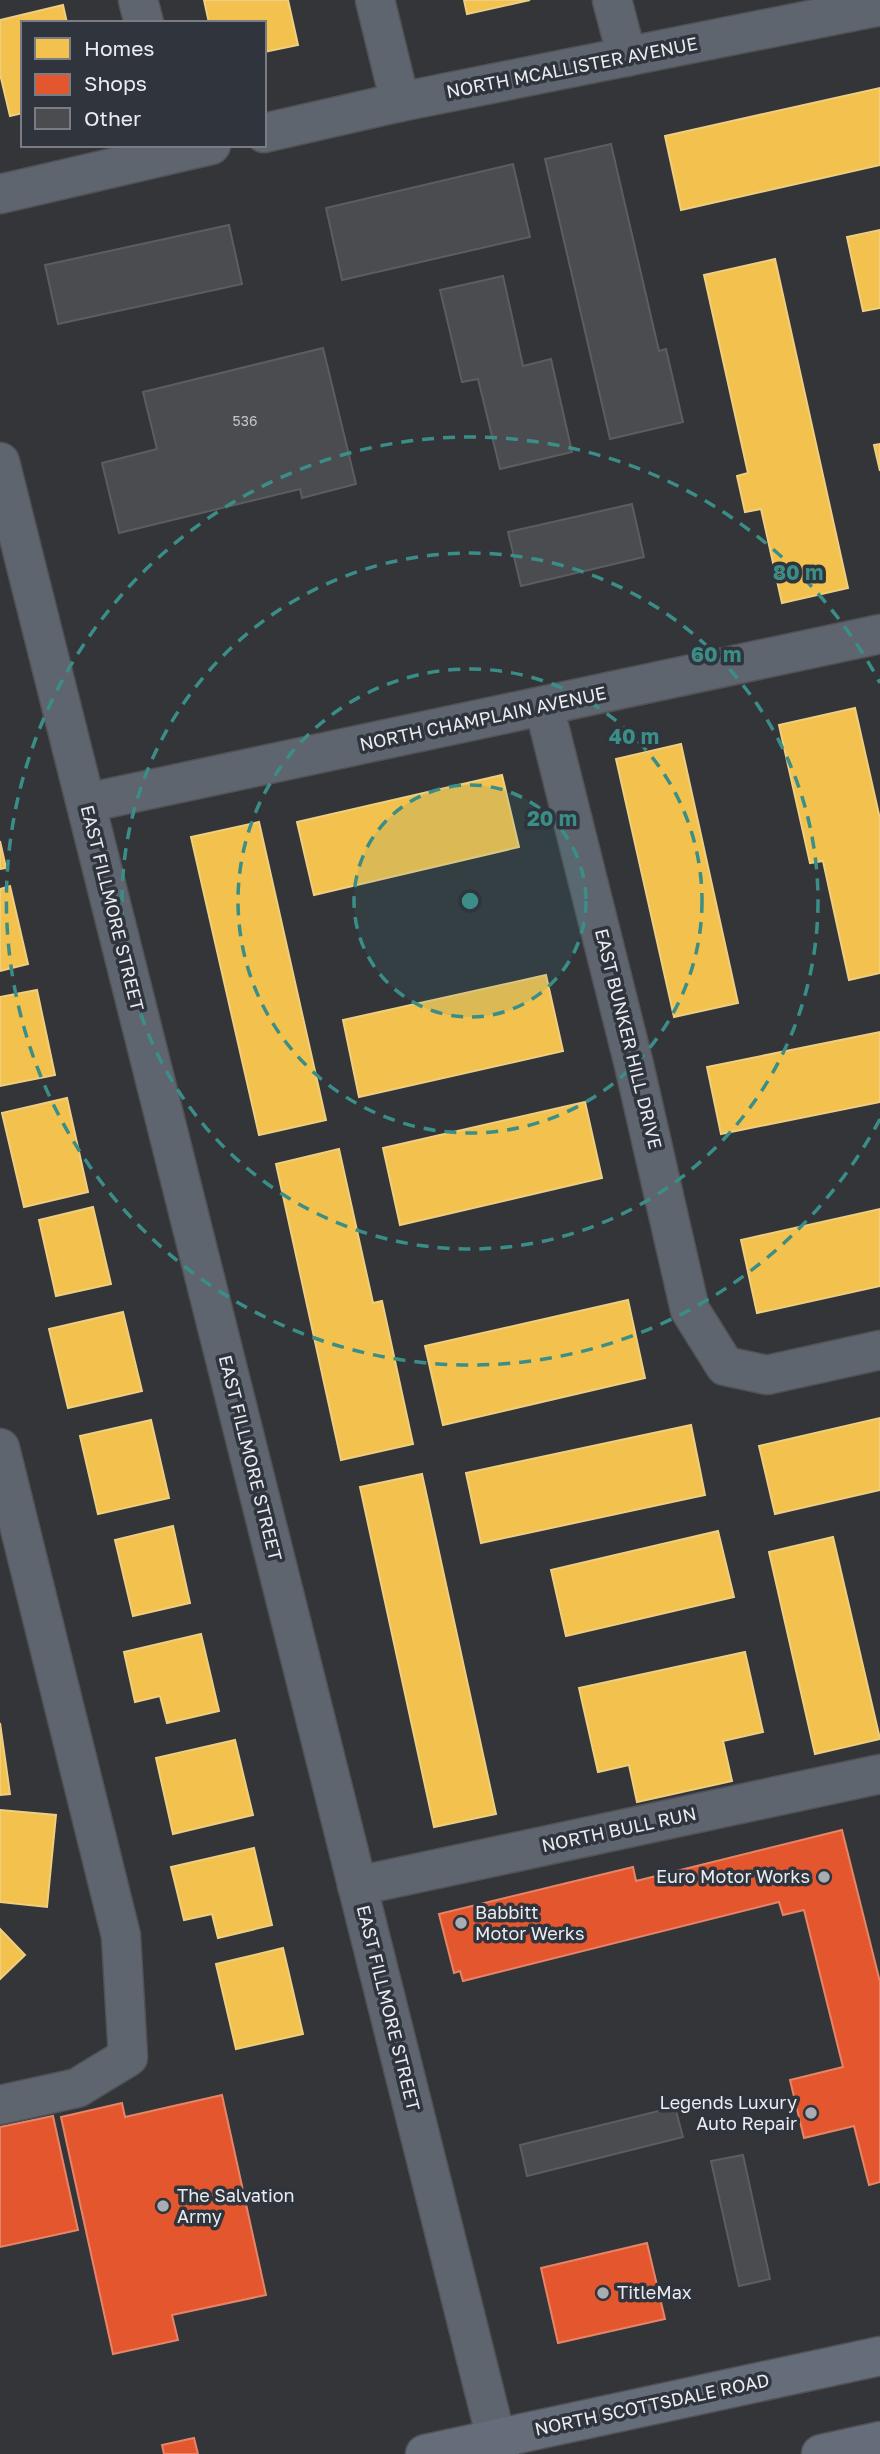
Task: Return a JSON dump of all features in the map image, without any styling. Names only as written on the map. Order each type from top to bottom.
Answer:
[{"type":"main road","name":"NORTH SCOTTSDALE ROAD","points":[[425,2454],[498,2446],[880,2356]]},
{"type":"main road","points":[[821,2454],[880,2441]]},
{"type":"street","points":[[138,0],[143,21]]},
{"type":"street","points":[[375,0],[400,102]]},
{"type":"street","points":[[612,0],[627,57]]},
{"type":"street","name":"NORTH MCALLISTER AVENUE","points":[[266,133],[857,6]]},
{"type":"street","points":[[0,194],[187,148]]},
{"type":"street","name":"EAST FILLMORE STREET","points":[[0,462],[498,2446]]},
{"type":"street","name":"NORTH CHAMPLAIN AVENUE","points":[[86,803],[880,634]]},
{"type":"street","name":"EAST BUNKER HILL DRIVE","points":[[544,706],[637,1077],[690,1310],[724,1366],[767,1375],[880,1350]]},
{"type":"street","points":[[0,1448],[121,1936],[128,2057],[77,2088],[0,2105]]},
{"type":"street","name":"NORTH BULL RUN","points":[[358,1886],[880,1774]]},
{"type":"building: Homes","points":[[204,0],[288,0],[298,45],[266,52],[266,21],[209,21]]},
{"type":"building: Homes","points":[[464,0],[530,0],[467,14]]},
{"type":"building: Homes","points":[[63,5],[67,21],[21,21],[21,113],[10,116],[0,74],[0,20]]},
{"type":"building: Homes","points":[[880,88],[880,165],[681,210],[665,136]]},
{"type":"building: Homes","points":[[880,230],[880,308],[863,311],[847,237]]},
{"type":"building: Homes","points":[[775,259],[848,588],[782,603],[761,509],[745,512],[737,476],[748,473],[704,275]]},
{"type":"building: Homes","points":[[880,444],[880,471],[874,445]]},
{"type":"building: Homes","points":[[855,708],[880,819],[880,973],[849,980],[823,861],[810,863],[779,725]]},
{"type":"building: Homes","points":[[681,744],[738,1003],[674,1017],[616,759]]},
{"type":"building: Homes","points":[[502,775],[519,847],[314,895],[297,822]]},
{"type":"building: Homes","points":[[259,822],[326,1120],[259,1135],[191,837]]},
{"type":"building: Homes","points":[[0,841],[6,868],[0,869]]},
{"type":"building: Homes","points":[[10,886],[28,964],[0,971],[0,889]]},
{"type":"building: Homes","points":[[546,975],[563,1051],[359,1097],[343,1020]]},
{"type":"building: Homes","points":[[37,990],[55,1075],[0,1086],[0,997]]},
{"type":"building: Homes","points":[[880,1032],[880,1102],[721,1134],[707,1067]]},
{"type":"building: Homes","points":[[67,1098],[88,1192],[24,1207],[2,1113]]},
{"type":"building: Homes","points":[[585,1102],[602,1178],[400,1225],[383,1148]]},
{"type":"building: Homes","points":[[339,1149],[373,1303],[382,1301],[413,1444],[341,1460],[276,1164]]},
{"type":"building: Homes","points":[[93,1207],[111,1284],[56,1296],[39,1220]]},
{"type":"building: Homes","points":[[880,1209],[880,1286],[757,1313],[741,1240]]},
{"type":"building: Homes","points":[[628,1300],[645,1378],[443,1425],[425,1346]]},
{"type":"building: Homes","points":[[123,1312],[142,1391],[68,1408],[49,1329]]},
{"type":"building: Homes","points":[[880,1418],[880,1490],[775,1514],[759,1446]]},
{"type":"building: Homes","points":[[151,1420],[169,1498],[98,1514],[80,1436]]},
{"type":"building: Homes","points":[[691,1425],[705,1495],[481,1543],[466,1473]]},
{"type":"building: Homes","points":[[422,1474],[496,1814],[434,1827],[360,1487]]},
{"type":"building: Homes","points":[[173,1526],[190,1603],[133,1616],[115,1540]]},
{"type":"building: Homes","points":[[718,1531],[734,1597],[566,1636],[551,1570]]},
{"type":"building: Homes","points":[[833,1537],[880,1739],[815,1754],[769,1552]]},
{"type":"building: Homes","points":[[201,1634],[219,1711],[167,1723],[160,1696],[135,1702],[124,1652]]},
{"type":"building: Homes","points":[[745,1652],[763,1732],[723,1741],[732,1781],[637,1802],[629,1765],[598,1772],[579,1688]]},
{"type":"building: Homes","points":[[0,1723],[10,1794],[0,1795]]},
{"type":"building: Homes","points":[[235,1740],[253,1815],[173,1834],[156,1758]]},
{"type":"building: Homes","points":[[0,1810],[56,1815],[47,1907],[0,1902]]},
{"type":"building: Homes","points":[[254,1848],[272,1925],[218,1938],[212,1914],[184,1920],[171,1867]]},
{"type":"building: Homes","points":[[0,1929],[25,1955],[0,1979]]},
{"type":"building: Homes","points":[[283,1948],[303,2034],[236,2049],[216,1964]]},
{"type":"building: Shops","points":[[842,1830],[880,1982],[880,2182],[869,2185],[854,2126],[804,2138],[790,2080],[843,2067],[804,1910],[783,1915],[779,1902],[463,1981],[460,1971],[454,1973],[439,1914],[633,1867],[636,1881]]},
{"type":"building: Shops","name":"The Salvation Army","points":[[222,2095],[266,2295],[172,2315],[178,2340],[113,2354],[61,2117],[122,2103],[125,2117]]},
{"type":"building: Shops","points":[[53,2116],[78,2230],[0,2247],[0,2127]]},
{"type":"building: Shops","name":"TitleMax","points":[[647,2243],[665,2319],[558,2343],[541,2268]]},
{"type":"building: Shops","points":[[194,2438],[198,2454],[164,2454],[162,2445]]},
{"type":"building: Other","points":[[611,144],[659,351],[666,349],[683,422],[610,439],[545,159]]},
{"type":"building: Other","points":[[513,164],[530,237],[342,280],[326,208]]},
{"type":"building: Other","points":[[229,225],[242,284],[58,324],[45,265]]},
{"type":"building: Other","points":[[503,276],[523,366],[551,359],[572,452],[500,469],[478,379],[462,382],[440,290]]},
{"type":"building: Other","points":[[323,348],[356,484],[302,498],[300,489],[119,533],[102,463],[157,449],[143,392]]},
{"type":"building: Other","points":[[632,504],[644,557],[521,586],[508,532]]},
{"type":"building: Other","points":[[675,2107],[683,2137],[527,2176],[520,2145]]},
{"type":"building: Other","points":[[743,2155],[770,2279],[739,2286],[711,2161]]},
{"type":"place","name":"Euro Motor Works","points":[[824,1877]]},
{"type":"place","name":"Babbitt Motor Werks","points":[[461,1923]]},
{"type":"place","name":"Legends Luxury Auto Repair","points":[[811,2113]]},
{"type":"place","name":"The Salvation Army","points":[[163,2206]]},
{"type":"place","name":"TitleMax","points":[[603,2293]]}]
